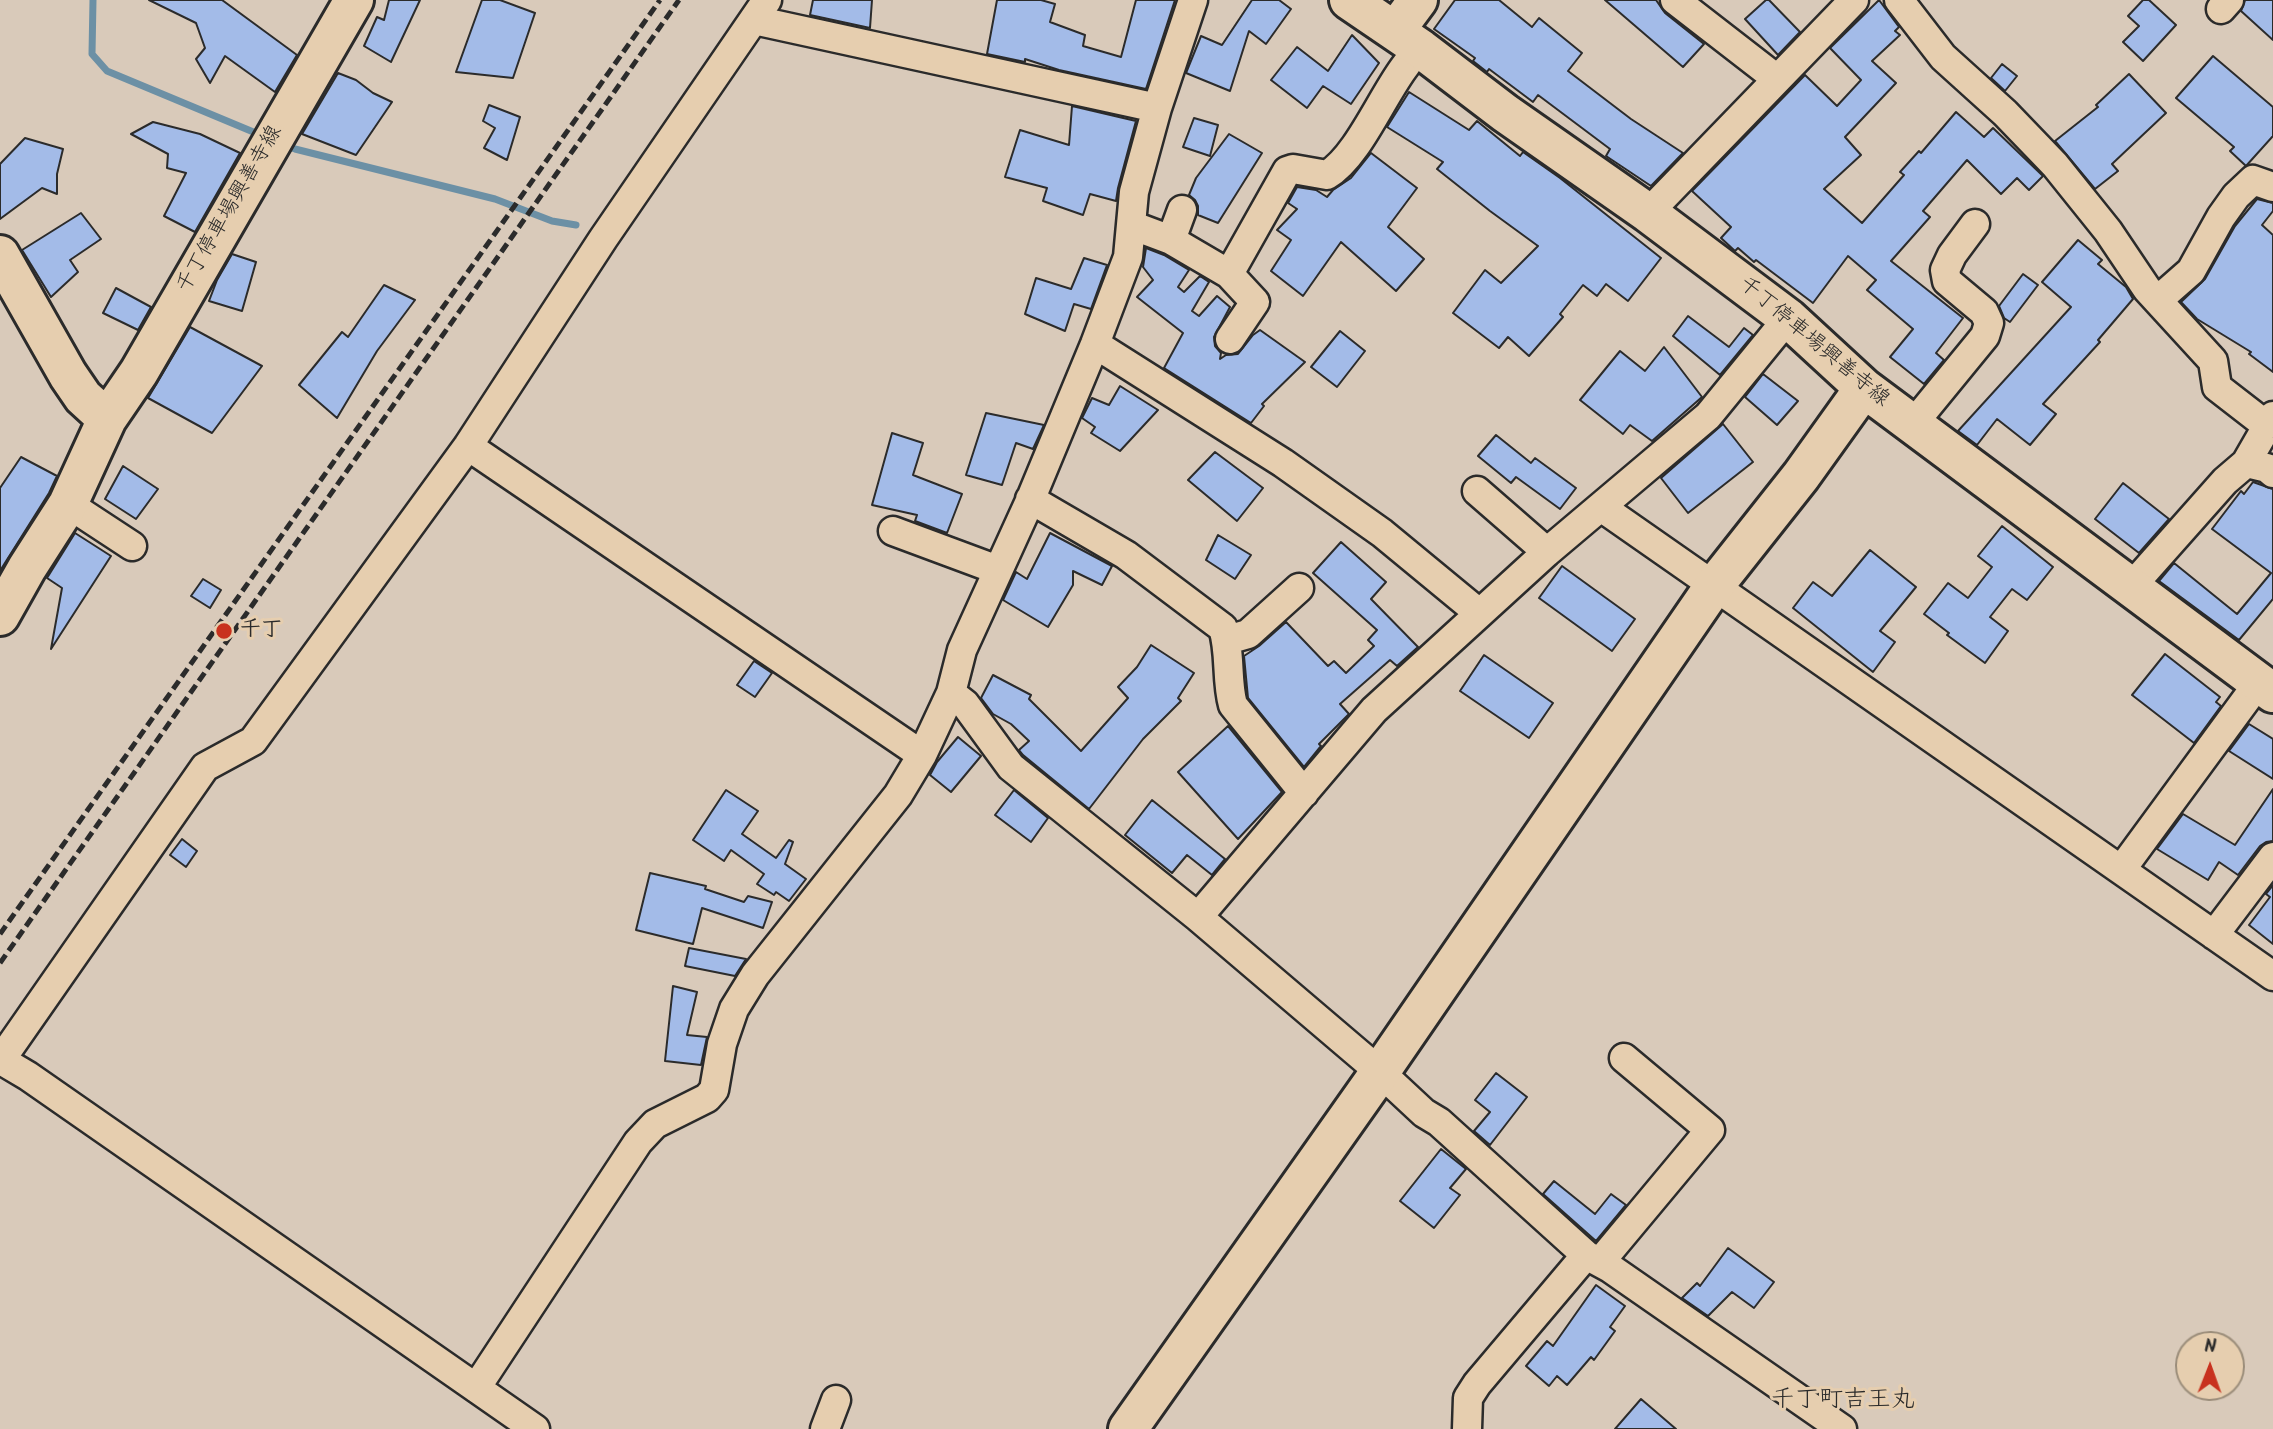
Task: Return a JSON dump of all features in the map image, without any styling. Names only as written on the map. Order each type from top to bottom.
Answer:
[{"type":"main road","name":"千丁停車場興善寺線","points":[[0,616],[68,504],[107,419],[139,372],[354,0]]},
{"type":"main road","name":"千丁停車場興善寺線","points":[[1349,0],[1408,40],[1504,113],[1648,213],[1788,318],[1864,388],[2266,688]]},
{"type":"main road","points":[[1408,40],[1418,0]]},
{"type":"main road","points":[[0,255],[68,375],[83,397],[107,419]]},
{"type":"main road","points":[[1128,1429],[1380,1072],[1714,586],[1801,475],[1864,388]]},
{"type":"street","points":[[476,1388],[638,1142],[655,1124],[707,1098],[714,1090],[722,1044],[734,1009],[755,975],[898,795],[922,755],[951,693],[962,650],[1030,499],[1128,257],[1134,192],[1157,108],[1193,0]]},
{"type":"street","points":[[1675,0],[1777,79]]},
{"type":"street","points":[[1648,213],[1854,0]]},
{"type":"street","points":[[1899,0],[1944,57],[2005,113],[2055,165],[2108,231],[2147,289],[2213,361],[2217,387],[2270,421],[2246,463],[2225,481],[2131,587]]},
{"type":"street","points":[[535,1429],[39,1083],[1,1060],[205,767],[253,740],[468,446],[603,239],[760,10],[1157,108]]},
{"type":"street","points":[[1229,274],[1287,171],[1293,169],[1327,175],[1336,170],[1359,140],[1406,65],[1408,40]]},
{"type":"street","points":[[2158,300],[2191,271],[2236,196],[2253,180],[2273,187]]},
{"type":"street","points":[[1171,240],[1182,210]]},
{"type":"street","points":[[1913,424],[1985,336],[1989,323],[1984,313],[1947,282],[1945,270],[1975,224]]},
{"type":"street","points":[[1131,225],[1171,240],[1229,274],[1255,302],[1230,339]]},
{"type":"street","points":[[1198,917],[1374,710],[1547,552],[1708,415],[1788,318]]},
{"type":"street","points":[[1095,344],[1306,479],[1382,533],[1479,613]]},
{"type":"street","points":[[468,446],[922,755]]},
{"type":"street","points":[[2246,463],[2267,468],[2273,473]]},
{"type":"street","points":[[1477,491],[1547,552]]},
{"type":"street","points":[[1030,499],[1126,555],[1223,628],[1227,640],[1229,692],[1233,705],[1304,793]]},
{"type":"street","points":[[68,504],[132,546]]},
{"type":"street","points":[[1601,508],[2273,976]]},
{"type":"street","points":[[893,531],[998,570]]},
{"type":"street","points":[[1227,640],[1248,634],[1299,588]]},
{"type":"street","points":[[2121,870],[2266,688]]},
{"type":"street","points":[[951,693],[965,704],[1011,767],[1198,917],[1380,1072],[1424,1113],[1439,1122],[1593,1259],[1842,1429]]},
{"type":"street","points":[[2214,935],[2273,857]]},
{"type":"street","points":[[1467,1429],[1468,1398],[1477,1384],[1710,1130],[1624,1058]]},
{"type":"street","points":[[825,1429],[836,1401]]},
{"type":"building","points":[[149,0],[222,0],[297,55],[275,92],[225,56],[210,83],[196,59],[205,48],[196,23]]},
{"type":"building","points":[[389,0],[420,0],[391,62],[364,46],[377,17],[384,20]]},
{"type":"building","points":[[482,0],[500,0],[535,13],[513,78],[456,72]]},
{"type":"building","points":[[813,0],[872,0],[870,28],[810,15]]},
{"type":"building","points":[[997,0],[1041,0],[1055,4],[1050,22],[1085,35],[1083,46],[1121,57],[1136,0],[1175,0],[1146,89],[1059,70],[1025,59],[1025,62],[987,54]]},
{"type":"building","points":[[1252,0],[1279,0],[1291,9],[1266,44],[1249,31],[1230,91],[1186,73],[1201,36],[1222,45]]},
{"type":"building","points":[[1455,0],[1499,0],[1532,27],[1539,18],[1582,53],[1568,71],[1631,119],[1683,153],[1651,186],[1606,156],[1610,149],[1538,95],[1533,102],[1489,69],[1487,72],[1473,61],[1475,58],[1434,29]]},
{"type":"building","points":[[1605,0],[1656,0],[1665,13],[1704,44],[1683,67]]},
{"type":"building","points":[[1766,0],[1800,32],[1778,55],[1745,19]]},
{"type":"building","points":[[1879,0],[1899,27],[1895,31],[1900,35],[1872,61],[1896,83],[1845,137],[1861,155],[1824,189],[1862,223],[1904,175],[1900,172],[1919,151],[1921,153],[1956,112],[1984,137],[1993,128],[2043,176],[2029,190],[2017,178],[2001,194],[1967,160],[1923,211],[1930,217],[1891,261],[1963,318],[1936,353],[1944,360],[1924,384],[1890,357],[1913,329],[1867,290],[1876,280],[1848,256],[1813,303],[1738,248],[1735,251],[1721,238],[1731,227],[1692,191],[1805,75],[1837,106],[1861,80],[1830,48]]},
{"type":"building","points":[[2143,0],[2149,0],[2176,25],[2143,61],[2123,42],[2139,26],[2128,16]]},
{"type":"building","points":[[2245,0],[2273,0],[2273,40],[2241,11]]},
{"type":"building","points":[[1352,35],[1379,63],[1351,104],[1323,86],[1307,108],[1271,80],[1297,47],[1328,71]]},
{"type":"building","points":[[2213,56],[2273,107],[2273,136],[2246,166],[2230,151],[2234,147],[2176,98]]},
{"type":"building","points":[[2002,64],[2017,76],[2005,91],[1991,78]]},
{"type":"building","points":[[338,73],[356,80],[373,93],[392,102],[356,155],[302,134]]},
{"type":"building","points":[[2129,74],[2166,113],[2112,164],[2118,171],[2095,189],[2055,141],[2098,107],[2096,105]]},
{"type":"building","points":[[1409,92],[1469,130],[1477,121],[1520,156],[1523,152],[1560,178],[1661,258],[1628,301],[1606,284],[1597,296],[1583,285],[1560,314],[1563,317],[1529,356],[1508,337],[1499,348],[1453,313],[1485,270],[1501,283],[1538,246],[1437,169],[1443,162],[1387,127]]},
{"type":"building","points":[[489,105],[520,117],[507,160],[484,148],[495,128],[483,121]]},
{"type":"building","points":[[1072,106],[1136,121],[1116,201],[1090,194],[1083,215],[1043,201],[1047,188],[1005,177],[1020,130],[1069,145]]},
{"type":"building","points":[[1194,118],[1218,125],[1210,156],[1183,147]]},
{"type":"building","points":[[153,122],[200,134],[240,153],[195,232],[164,216],[186,173],[167,168],[168,154],[131,134]]},
{"type":"building","points":[[1229,134],[1262,153],[1218,223],[1198,215],[1198,206],[1189,195],[1196,178]]},
{"type":"building","points":[[25,138],[63,149],[57,174],[57,194],[42,188],[0,219],[0,164]]},
{"type":"building","points":[[1371,153],[1417,188],[1388,227],[1424,259],[1396,291],[1341,242],[1303,296],[1271,271],[1291,240],[1277,230],[1297,209],[1288,203],[1297,187],[1316,190],[1327,197],[1351,178]]},
{"type":"building","points":[[2257,199],[2273,203],[2273,211],[2262,225],[2273,235],[2273,372],[2249,354],[2251,352],[2197,319],[2181,302],[2205,279],[2235,226]]},
{"type":"building","points":[[81,213],[101,239],[70,260],[78,272],[51,297],[22,250]]},
{"type":"building","points":[[2078,240],[2102,260],[2098,264],[2126,287],[2133,299],[2098,340],[2100,342],[2043,404],[2056,414],[2030,445],[1997,419],[1977,445],[1958,431],[2071,307],[2042,282]]},
{"type":"building","points":[[1146,248],[1189,270],[1178,287],[1184,292],[1200,276],[1209,282],[1192,311],[1199,316],[1217,296],[1230,307],[1214,337],[1215,346],[1221,353],[1220,359],[1226,355],[1238,354],[1260,330],[1305,362],[1262,404],[1264,406],[1251,423],[1164,368],[1183,333],[1137,297],[1153,280],[1143,267]]},
{"type":"building","points":[[232,254],[256,262],[242,311],[209,301]]},
{"type":"building","points":[[1084,258],[1107,265],[1091,309],[1074,304],[1065,331],[1025,314],[1036,278],[1071,289]]},
{"type":"building","points":[[2023,274],[2038,285],[2010,322],[2004,318],[1999,306]]},
{"type":"building","points":[[384,285],[415,300],[377,351],[337,418],[299,385],[342,332],[348,337]]},
{"type":"building","points":[[116,288],[151,307],[138,330],[103,313]]},
{"type":"building","points":[[1688,316],[1729,347],[1744,328],[1753,335],[1720,375],[1673,336]]},
{"type":"building","points":[[190,327],[262,366],[212,433],[148,398]]},
{"type":"building","points":[[1340,331],[1365,351],[1337,387],[1311,367]]},
{"type":"building","points":[[1664,347],[1702,397],[1652,441],[1630,425],[1623,434],[1580,400],[1620,351],[1645,371]]},
{"type":"building","points":[[1763,374],[1798,401],[1777,425],[1745,397]]},
{"type":"building","points":[[1120,386],[1158,410],[1120,451],[1091,433],[1095,427],[1082,418],[1092,398],[1109,405]]},
{"type":"building","points":[[986,413],[1044,425],[1033,449],[1016,443],[1002,485],[966,475]]},
{"type":"building","points":[[1723,424],[1753,462],[1688,513],[1661,478]]},
{"type":"building","points":[[892,433],[923,443],[913,475],[962,494],[947,533],[915,521],[917,515],[872,505]]},
{"type":"building","points":[[1496,435],[1531,463],[1535,458],[1576,488],[1560,509],[1516,477],[1511,483],[1478,456]]},
{"type":"building","points":[[1215,452],[1263,488],[1237,521],[1188,480]]},
{"type":"building","points":[[21,457],[57,476],[0,571],[0,488]]},
{"type":"building","points":[[123,466],[158,489],[136,519],[105,499]]},
{"type":"building","points":[[2253,482],[2273,489],[2273,599],[2239,640],[2159,581],[2174,563],[2237,614],[2271,573],[2212,529],[2241,491],[2244,494]]},
{"type":"building","points":[[2123,483],[2169,519],[2139,553],[2095,519]]},
{"type":"building","points":[[2002,526],[2053,567],[2027,600],[2012,589],[1990,617],[2008,631],[1985,663],[1924,614],[1948,583],[1968,598],[1992,567],[1978,556]]},
{"type":"building","points":[[75,533],[111,556],[51,649],[62,588],[47,578]]},
{"type":"building","points":[[1050,533],[1112,566],[1102,585],[1073,571],[1073,585],[1048,627],[1003,600],[1016,572],[1027,579]]},
{"type":"building","points":[[1218,535],[1251,555],[1235,579],[1206,560]]},
{"type":"building","points":[[1341,542],[1386,582],[1371,599],[1418,647],[1397,666],[1390,660],[1340,704],[1349,714],[1319,744],[1321,746],[1304,767],[1248,698],[1244,656],[1286,622],[1328,666],[1334,661],[1346,673],[1374,646],[1368,640],[1377,630],[1313,573]]},
{"type":"building","points":[[1870,550],[1916,587],[1880,631],[1895,642],[1873,672],[1793,608],[1813,582],[1832,596]]},
{"type":"building","points":[[1562,566],[1635,619],[1612,651],[1539,598]]},
{"type":"building","points":[[203,579],[221,590],[210,608],[191,596]]},
{"type":"building","points":[[1151,645],[1194,673],[1178,698],[1181,701],[1143,739],[1089,809],[1023,755],[1019,750],[1029,741],[1011,724],[993,714],[981,698],[993,675],[1031,695],[1029,699],[1081,751],[1128,698],[1118,687],[1137,667]]},
{"type":"building","points":[[2165,654],[2220,697],[2216,702],[2221,706],[2194,743],[2132,695]]},
{"type":"building","points":[[1484,655],[1553,703],[1529,738],[1460,691]]},
{"type":"building","points":[[754,661],[772,673],[755,697],[737,685]]},
{"type":"building","points":[[2249,724],[2273,739],[2273,779],[2229,751]]},
{"type":"building","points":[[1228,726],[1282,792],[1238,839],[1178,772]]},
{"type":"building","points":[[958,737],[981,756],[951,792],[930,775]]},
{"type":"building","points":[[2273,789],[2273,841],[2260,846],[2238,875],[2219,862],[2208,880],[2157,849],[2183,814],[2235,845]]},
{"type":"building","points":[[726,790],[758,811],[742,834],[776,858],[789,840],[793,842],[785,864],[806,879],[789,901],[757,884],[764,874],[731,850],[724,861],[693,840]]},
{"type":"building","points":[[1014,790],[1048,818],[1031,842],[995,815]]},
{"type":"building","points":[[1152,800],[1225,859],[1212,875],[1187,855],[1172,873],[1125,835]]},
{"type":"building","points":[[182,839],[197,851],[186,867],[170,855]]},
{"type":"building","points":[[650,873],[706,886],[705,889],[744,902],[748,896],[772,902],[763,928],[702,908],[693,944],[636,930]]},
{"type":"building","points":[[2273,885],[2273,944],[2249,925],[2270,897],[2266,894]]},
{"type":"building","points":[[689,948],[746,959],[735,976],[685,966]]},
{"type":"building","points":[[673,986],[697,992],[687,1035],[707,1037],[701,1065],[665,1061]]},
{"type":"building","points":[[1496,1073],[1527,1097],[1490,1145],[1474,1131],[1490,1112],[1475,1100]]},
{"type":"building","points":[[1441,1149],[1466,1169],[1450,1188],[1460,1195],[1434,1228],[1400,1201]]},
{"type":"building","points":[[1554,1181],[1595,1214],[1611,1194],[1626,1205],[1596,1241],[1543,1194]]},
{"type":"building","points":[[1728,1248],[1774,1282],[1754,1308],[1732,1292],[1708,1316],[1682,1298],[1697,1283],[1700,1286]]},
{"type":"building","points":[[1596,1285],[1625,1306],[1610,1327],[1615,1331],[1594,1360],[1591,1357],[1567,1385],[1557,1376],[1549,1386],[1526,1366],[1547,1341],[1553,1346]]},
{"type":"building","points":[[1641,1399],[1676,1429],[1615,1429]]},
{"type":"waterway","points":[[93,0],[92,54],[107,71],[263,136]]},
{"type":"waterway","points":[[283,145],[495,199],[552,221],[576,225]]},
{"type":"railway","points":[[0,934],[660,0]]},
{"type":"railway","points":[[0,963],[679,0]]},
{"type":"place","name":"千丁","points":[[224,631]]},
{"type":"district","name":"千丁町吉王丸","points":[[1843,1402]]}]
